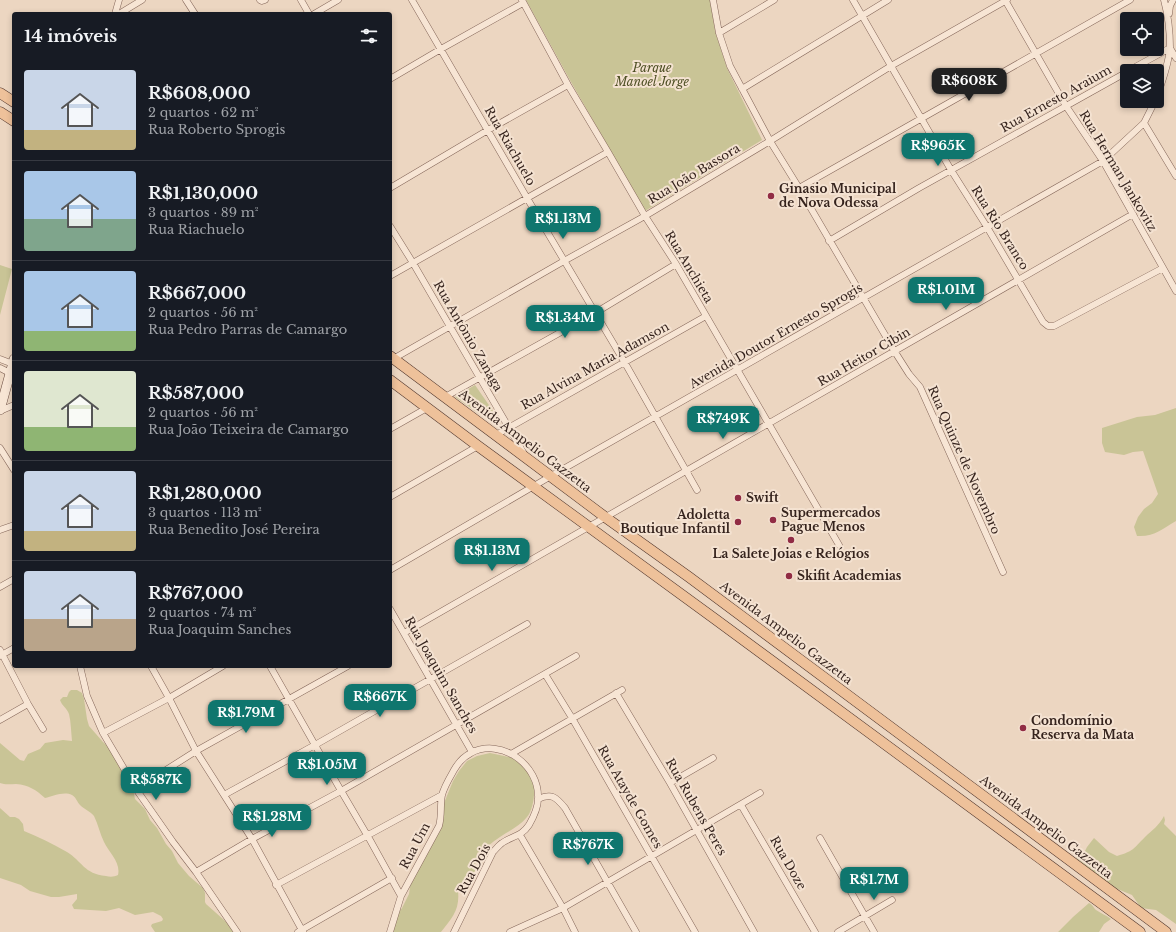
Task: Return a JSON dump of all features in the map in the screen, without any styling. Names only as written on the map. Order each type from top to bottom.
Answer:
[{"type":"main road","points":[[0,93],[12,101]]},
{"type":"main road","points":[[0,112],[12,120]]},
{"type":"main road","name":"Avenida Ampelio Gazzetta","points":[[392,360],[445,397],[605,517],[652,550],[1166,932]]},
{"type":"main road","points":[[0,411],[12,365]]},
{"type":"main road","points":[[392,382],[1140,932]]},
{"type":"main road","points":[[6,390],[12,394]]},
{"type":"main road","points":[[715,619],[727,619],[738,614]]},
{"type":"main road","points":[[919,768],[922,762],[930,757]]},
{"type":"street","points":[[116,12],[119,0]]},
{"type":"street","points":[[122,12],[142,0]]},
{"type":"street","points":[[186,0],[194,12]]},
{"type":"street","points":[[260,0],[265,0]]},
{"type":"street","points":[[301,0],[308,12]]},
{"type":"street","points":[[317,12],[338,0]]},
{"type":"street","name":"Rua Riachuelo","points":[[412,0],[625,363],[697,490]]},
{"type":"street","name":"Rua Quinze de Novembro","points":[[713,0],[719,33],[730,66],[770,141],[894,352],[920,387],[1002,572]]},
{"type":"street","points":[[719,33],[774,0]]},
{"type":"street","name":"Rua Rio Branco","points":[[853,0],[951,170],[987,227],[1043,322],[1048,326],[1054,326],[1163,268]]},
{"type":"street","points":[[742,89],[888,0]]},
{"type":"street","name":"Rua Herman Jankovitz","points":[[1006,0],[1066,106],[1103,161],[1176,291]]},
{"type":"street","name":"Rua João Bassora","points":[[392,358],[450,328],[564,261],[645,216],[891,66],[1006,0]]},
{"type":"street","points":[[799,188],[1130,0]]},
{"type":"street","points":[[1164,0],[1168,22],[1170,48],[1164,76]]},
{"type":"street","points":[[1168,22],[1170,6],[1173,0]]},
{"type":"street","points":[[392,78],[523,1]]},
{"type":"street","name":"Rua Anchieta","points":[[523,1],[568,85],[645,216],[676,264],[839,545]]},
{"type":"street","points":[[1170,48],[1176,58]]},
{"type":"street","name":"Rua Ernesto Araium","points":[[1141,64],[1170,48]]},
{"type":"street","name":"Rua Ernesto Araium","points":[[829,241],[951,170],[1120,76]]},
{"type":"street","points":[[392,187],[568,85]]},
{"type":"street","name":"Avenida Doutor Ernesto Sprogis","points":[[392,569],[551,476],[1103,161],[1144,123],[1152,108]]},
{"type":"street","points":[[1144,123],[1176,176]]},
{"type":"street","points":[[392,275],[608,152]]},
{"type":"street","name":"Rua Heitor Cibin","points":[[404,633],[1133,214]]},
{"type":"street","name":"Rua Antônio Zanaga","points":[[392,229],[414,263],[526,458]]},
{"type":"street","points":[[445,397],[676,264]]},
{"type":"street","name":"Rua Alvina Maria Adamson","points":[[496,435],[706,316]]},
{"type":"street","points":[[0,359],[12,365]]},
{"type":"street","points":[[0,368],[12,365]]},
{"type":"street","points":[[0,411],[12,406]]},
{"type":"street","points":[[392,429],[427,408]]},
{"type":"street","points":[[392,496],[478,446]]},
{"type":"street","points":[[0,448],[12,467]]},
{"type":"street","points":[[1,528],[12,526]]},
{"type":"street","points":[[0,587],[12,580]]},
{"type":"street","name":"Rua Joaquim Sanches","points":[[392,612],[472,752]]},
{"type":"street","points":[[224,795],[528,624]]},
{"type":"street","points":[[12,649],[1,653],[43,729]]},
{"type":"street","points":[[196,872],[252,839],[341,792],[576,656]]},
{"type":"street","points":[[80,668],[87,696],[103,733],[136,789],[237,932]]},
{"type":"street","points":[[152,668],[196,751],[252,839],[301,931],[392,878]]},
{"type":"street","points":[[103,733],[169,698],[220,668]]},
{"type":"street","points":[[271,668],[341,792],[368,835],[401,896]]},
{"type":"street","points":[[136,789],[196,751],[344,668]]},
{"type":"street","name":"Rua Atayde Gomes","points":[[545,674],[572,718],[695,932]]},
{"type":"street","points":[[472,752],[484,749],[494,749],[508,752],[622,690]]},
{"type":"street","name":"Rua Rubens Peres","points":[[616,693],[670,783],[754,932]]},
{"type":"street","points":[[0,720],[28,704]]},
{"type":"street","name":"Rua Um","points":[[390,932],[401,896],[439,826],[442,795],[454,770],[462,759],[472,752]]},
{"type":"street","name":"Rua Dois","points":[[454,932],[493,852],[501,844],[520,835],[526,830],[530,823],[538,799],[532,772],[524,762],[508,752]]},
{"type":"street","points":[[670,783],[713,758]]},
{"type":"street","points":[[510,932],[563,908],[760,794]]},
{"type":"street","points":[[276,885],[442,795]]},
{"type":"street","points":[[538,799],[546,796],[553,796],[565,808],[636,932]]},
{"type":"street","name":"Rua Doze","points":[[742,805],[815,932]]},
{"type":"street","points":[[520,835],[563,908],[575,932]]},
{"type":"street","points":[[820,838],[874,932]]},
{"type":"street","points":[[838,932],[892,900]]},
{"type":"green space","name":"Parque Manoel Jorge","points":[[526,0],[710,0],[715,31],[727,68],[762,140],[645,211]]},
{"type":"green space","points":[[0,265],[12,269],[0,315]]},
{"type":"green space","points":[[475,385],[500,421],[494,424],[455,397]]},
{"type":"green space","points":[[1176,408],[1176,521],[1154,534],[1137,536],[1134,527],[1138,517],[1144,509],[1152,503],[1158,494],[1143,451],[1124,455],[1105,452],[1102,443],[1102,428],[1137,417],[1155,415]]},
{"type":"green space","points":[[71,690],[77,690],[82,693],[89,726],[118,756],[131,779],[135,799],[145,809],[150,820],[172,851],[178,863],[189,876],[203,888],[206,904],[233,928],[234,932],[155,932],[151,926],[152,924],[162,921],[163,919],[161,916],[153,912],[135,915],[119,908],[106,911],[74,909],[72,905],[77,899],[77,894],[51,897],[30,891],[21,885],[0,878],[0,808],[10,817],[19,819],[23,824],[24,831],[67,852],[93,873],[109,877],[118,875],[118,866],[104,842],[94,816],[80,805],[73,796],[69,794],[62,794],[45,798],[35,790],[25,785],[0,783],[0,743],[20,760],[24,761],[28,754],[40,749],[45,743],[63,740],[72,741],[69,714],[60,700],[63,697],[67,697]]},
{"type":"green space","points":[[490,753],[518,759],[531,776],[534,785],[534,797],[529,813],[518,826],[477,853],[478,860],[475,864],[475,871],[466,883],[464,890],[458,891],[458,903],[456,909],[452,918],[441,932],[391,932],[395,917],[402,908],[409,894],[412,873],[435,839],[444,803],[453,781],[467,761],[477,756]]},
{"type":"green space","points":[[1164,816],[1164,824],[1176,836],[1176,924],[1156,910],[1141,908],[1132,895],[1115,888],[1076,858],[1077,856],[1083,855],[1094,838],[1109,852],[1117,856],[1127,853],[1160,823]]},
{"type":"green space","points":[[1089,903],[1096,910],[1111,919],[1104,924],[1099,932],[1058,932],[1073,917]]},
{"type":"place","name":"Ginasio Municipal de Nova Odessa","points":[[771,196]]},
{"type":"place","name":"Swift","points":[[738,498]]},
{"type":"place","name":"Supermercados Pague Menos","points":[[773,520]]},
{"type":"place","name":"Adoletta Boutique Infantil","points":[[738,522]]},
{"type":"place","name":"La Salete Joias e Relógios","points":[[791,540]]},
{"type":"place","name":"Skifit Academias","points":[[789,576]]},
{"type":"place","name":"Condomínio Reserva da Mata","points":[[1023,728]]}]
